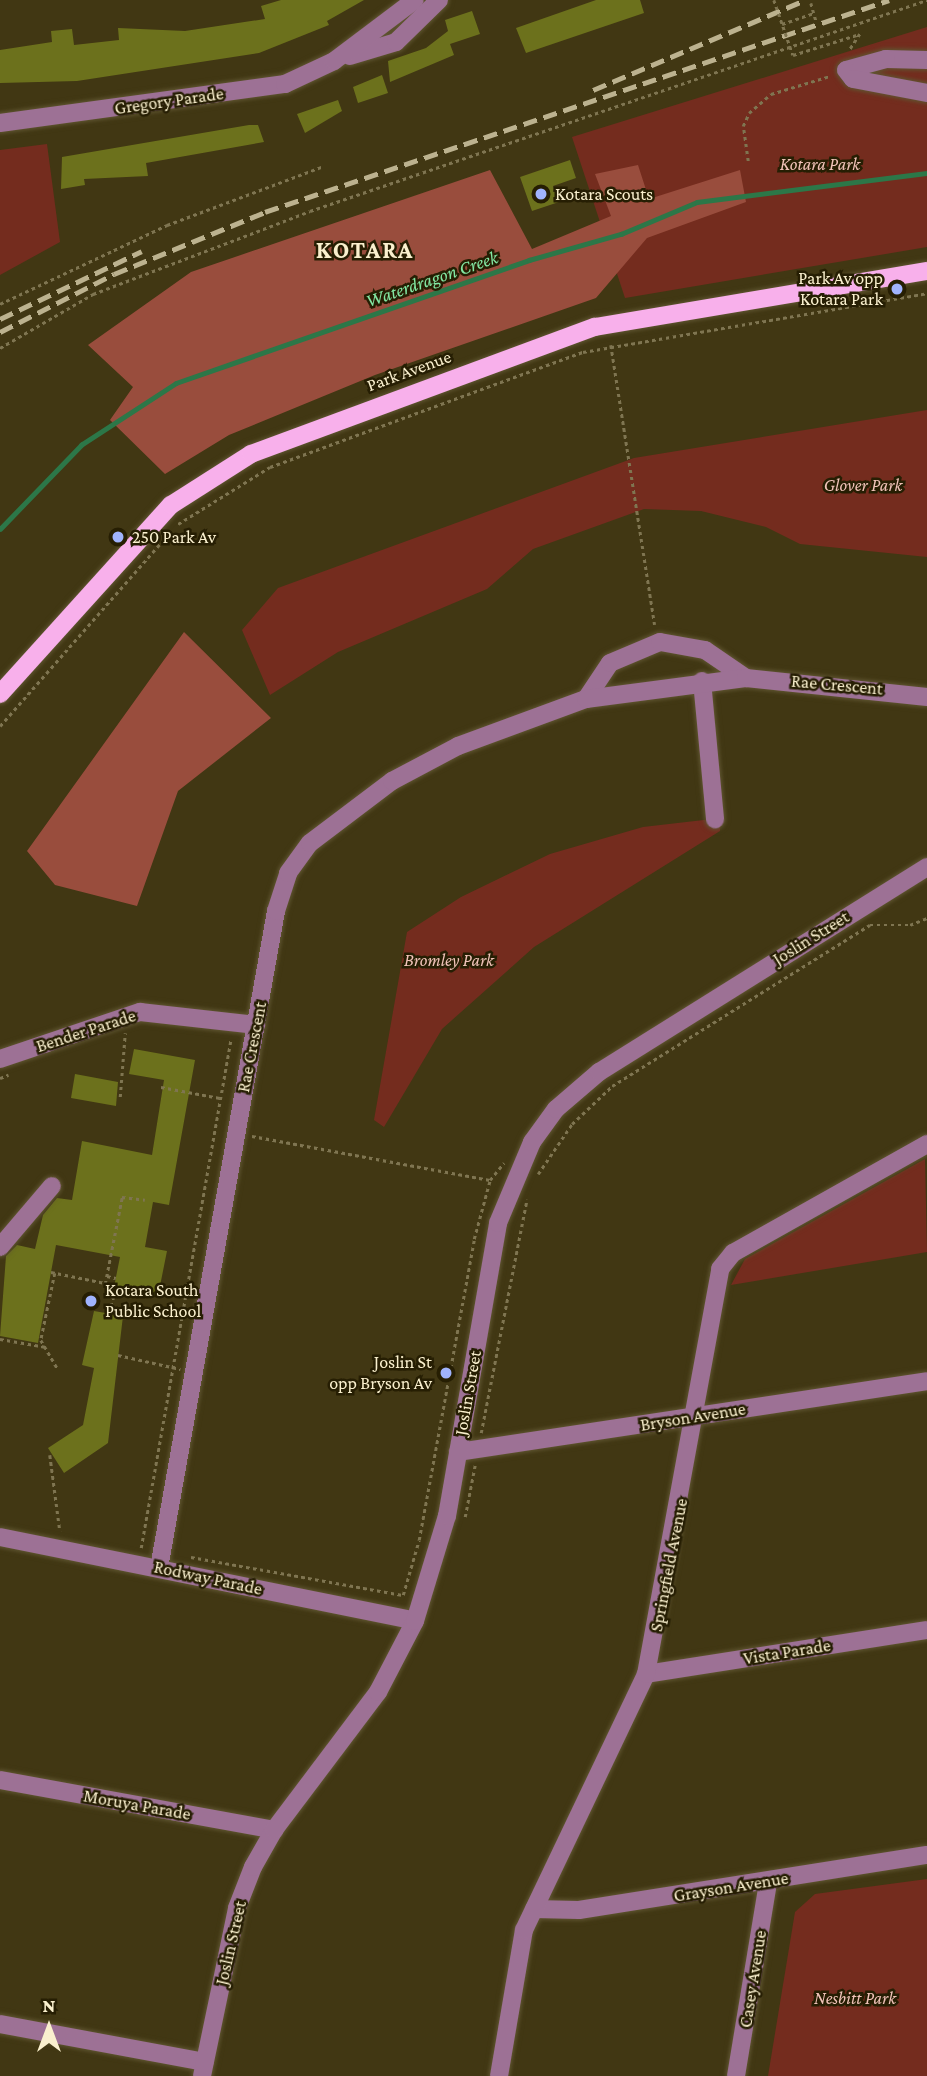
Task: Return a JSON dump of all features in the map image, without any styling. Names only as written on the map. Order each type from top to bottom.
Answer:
[{"type":"main road","name":"Park Avenue","points":[[0,694],[171,505],[251,454],[596,327],[927,271]]},
{"type":"street","name":"Gregory Parade","points":[[334,61],[415,0]]},
{"type":"street","name":"Gregory Parade","points":[[0,123],[285,84],[334,61],[396,43],[439,0]]},
{"type":"street","points":[[927,60],[886,59],[847,63],[853,79],[927,93]]},
{"type":"street","points":[[586,699],[610,663],[660,642]]},
{"type":"street","name":"Rae Crescent","points":[[660,642],[705,650],[746,678]]},
{"type":"street","name":"Rae Crescent","points":[[159,1568],[235,1133],[288,873],[330,822],[458,746],[586,699],[702,681],[746,678],[927,697]]},
{"type":"street","points":[[702,681],[715,819]]},
{"type":"street","name":"Joslin Street","points":[[204,2069],[237,1908],[274,1830],[378,1692],[415,1621],[458,1452],[498,1223],[512,1180],[556,1110],[643,1042],[927,867]]},
{"type":"street","name":"Bender Parade","points":[[0,1059],[140,1012],[256,1024]]},
{"type":"street","name":"Springfield Avenue","points":[[499,2076],[524,1930],[646,1674],[720,1269],[733,1253],[927,1144]]},
{"type":"street","points":[[0,1247],[52,1186]]},
{"type":"street","name":"Bryson Avenue","points":[[458,1452],[927,1381]]},
{"type":"street","name":"Rodway Parade","points":[[0,1537],[415,1621]]},
{"type":"street","name":"Vista Parade","points":[[646,1674],[927,1630]]},
{"type":"street","name":"Moruya Parade","points":[[0,1780],[274,1830]]},
{"type":"street","name":"Grayson Avenue","points":[[534,1909],[579,1910],[768,1882],[927,1854]]},
{"type":"street","name":"Casey Avenue","points":[[736,2076],[768,1882]]},
{"type":"street","points":[[0,2024],[204,2069]]},
{"type":"path","points":[[748,160],[743,125],[749,113],[771,94],[847,63],[860,34],[793,55],[774,0]]},
{"type":"path","points":[[0,348],[93,294],[310,211],[927,0]]},
{"type":"path","points":[[811,3],[816,21]]},
{"type":"path","points":[[782,24],[814,13]]},
{"type":"path","points":[[0,304],[167,225],[321,167]]},
{"type":"path","points":[[0,726],[175,526],[251,476],[611,345],[927,293]]},
{"type":"path","points":[[611,345],[660,642]]},
{"type":"path","points":[[533,1185],[557,1142],[612,1086],[870,925],[910,925],[927,918]]},
{"type":"path","points":[[141,1548],[232,1031]]},
{"type":"path","points":[[113,1037],[134,1032]]},
{"type":"path","points":[[120,1097],[125,1033]]},
{"type":"path","points":[[222,1036],[231,1037]]},
{"type":"path","points":[[0,1078],[11,1074]]},
{"type":"path","points":[[161,1087],[220,1098]]},
{"type":"path","points":[[235,1133],[490,1180]]},
{"type":"path","points":[[186,1556],[403,1595],[490,1180],[500,1161],[508,1164]]},
{"type":"path","points":[[480,1440],[516,1234],[530,1192]]},
{"type":"path","points":[[109,1314],[113,1298],[105,1283],[122,1197],[145,1200]]},
{"type":"path","points":[[57,1368],[41,1340],[53,1272],[105,1283]]},
{"type":"path","points":[[107,1276],[116,1278]]},
{"type":"path","points":[[0,1339],[46,1347]]},
{"type":"path","points":[[118,1355],[173,1367]]},
{"type":"path","points":[[51,1455],[60,1535]]},
{"type":"path","points":[[465,1517],[475,1465]]},
{"type":"green space","name":"Kotara Park","points":[[927,27],[927,247],[625,298],[572,137]]},
{"type":"green space","points":[[47,144],[60,242],[0,275],[0,150]]},
{"type":"green space","name":"Glover Park","points":[[927,410],[927,557],[800,544],[766,527],[701,511],[644,509],[533,549],[487,589],[338,652],[270,695],[242,630],[278,588],[634,458]]},
{"type":"green space","name":"Bromley Park","points":[[721,818],[720,831],[534,947],[442,1029],[384,1127],[374,1120],[407,932],[461,897],[550,854],[643,827]]},
{"type":"green space","points":[[925,1159],[927,1252],[731,1285],[745,1259]]},
{"type":"green space","name":"Nesbitt Park","points":[[927,1879],[927,2076],[768,2076],[795,1912],[815,1894]]},
{"type":"shaded area","points":[[638,165],[649,199],[740,170],[746,202],[647,238],[596,298],[375,375],[229,435],[165,474],[110,420],[133,387],[88,345],[191,272],[490,170],[532,249],[611,216],[595,174]]},
{"type":"shaded area","points":[[184,632],[271,718],[178,791],[137,906],[55,885],[27,851]]},
{"type":"building","points":[[281,0],[364,0],[327,21],[329,25],[259,53],[77,81],[0,83],[0,50],[52,42],[51,31],[72,29],[74,45],[119,40],[118,28],[185,31],[265,19],[261,6]]},
{"type":"building","points":[[596,0],[640,0],[644,13],[526,53],[516,28]]},
{"type":"building","points":[[472,11],[480,34],[450,44],[454,55],[390,82],[388,61],[426,48],[448,31],[445,20]]},
{"type":"building","points":[[382,75],[388,93],[358,103],[353,87]]},
{"type":"building","points":[[338,100],[342,111],[305,133],[297,114]]},
{"type":"building","points":[[258,125],[264,142],[146,163],[148,176],[84,179],[85,185],[61,189],[62,157]]},
{"type":"building","name":"Kotara Scouts","points":[[570,160],[576,178],[553,186],[559,202],[532,211],[520,177]]},
{"type":"building","points":[[134,1049],[195,1060],[169,1205],[153,1202],[145,1247],[167,1251],[158,1296],[114,1287],[120,1257],[56,1245],[38,1343],[0,1336],[6,1256],[17,1245],[35,1249],[43,1215],[57,1198],[72,1200],[82,1141],[152,1155],[164,1080],[129,1074]]},
{"type":"building","points":[[75,1074],[118,1082],[116,1106],[71,1098]]},
{"type":"building","points":[[94,1311],[123,1316],[108,1443],[64,1473],[48,1448],[83,1425],[94,1368],[82,1365]]},
{"type":"waterway","name":"Waterdragon Creek","points":[[0,529],[81,445],[176,383],[529,260],[621,234],[697,202],[927,173]]},
{"type":"railway","points":[[593,90],[805,0]]},
{"type":"railway","points":[[0,332],[114,274],[265,212],[889,0]]},
{"type":"railway","points":[[0,319],[142,251]]},
{"type":"place","name":"Kotara Scouts","points":[[541,194]]},
{"type":"place","name":"Park Av opp Kotara Park","points":[[897,289]]},
{"type":"place","name":"250 Park Av","points":[[118,537]]},
{"type":"place","name":"Kotara South Public School","points":[[91,1301]]},
{"type":"place","name":"Joslin St opp Bryson Av","points":[[446,1373]]},
{"type":"district","name":"KOTARA","points":[[365,250]]}]
